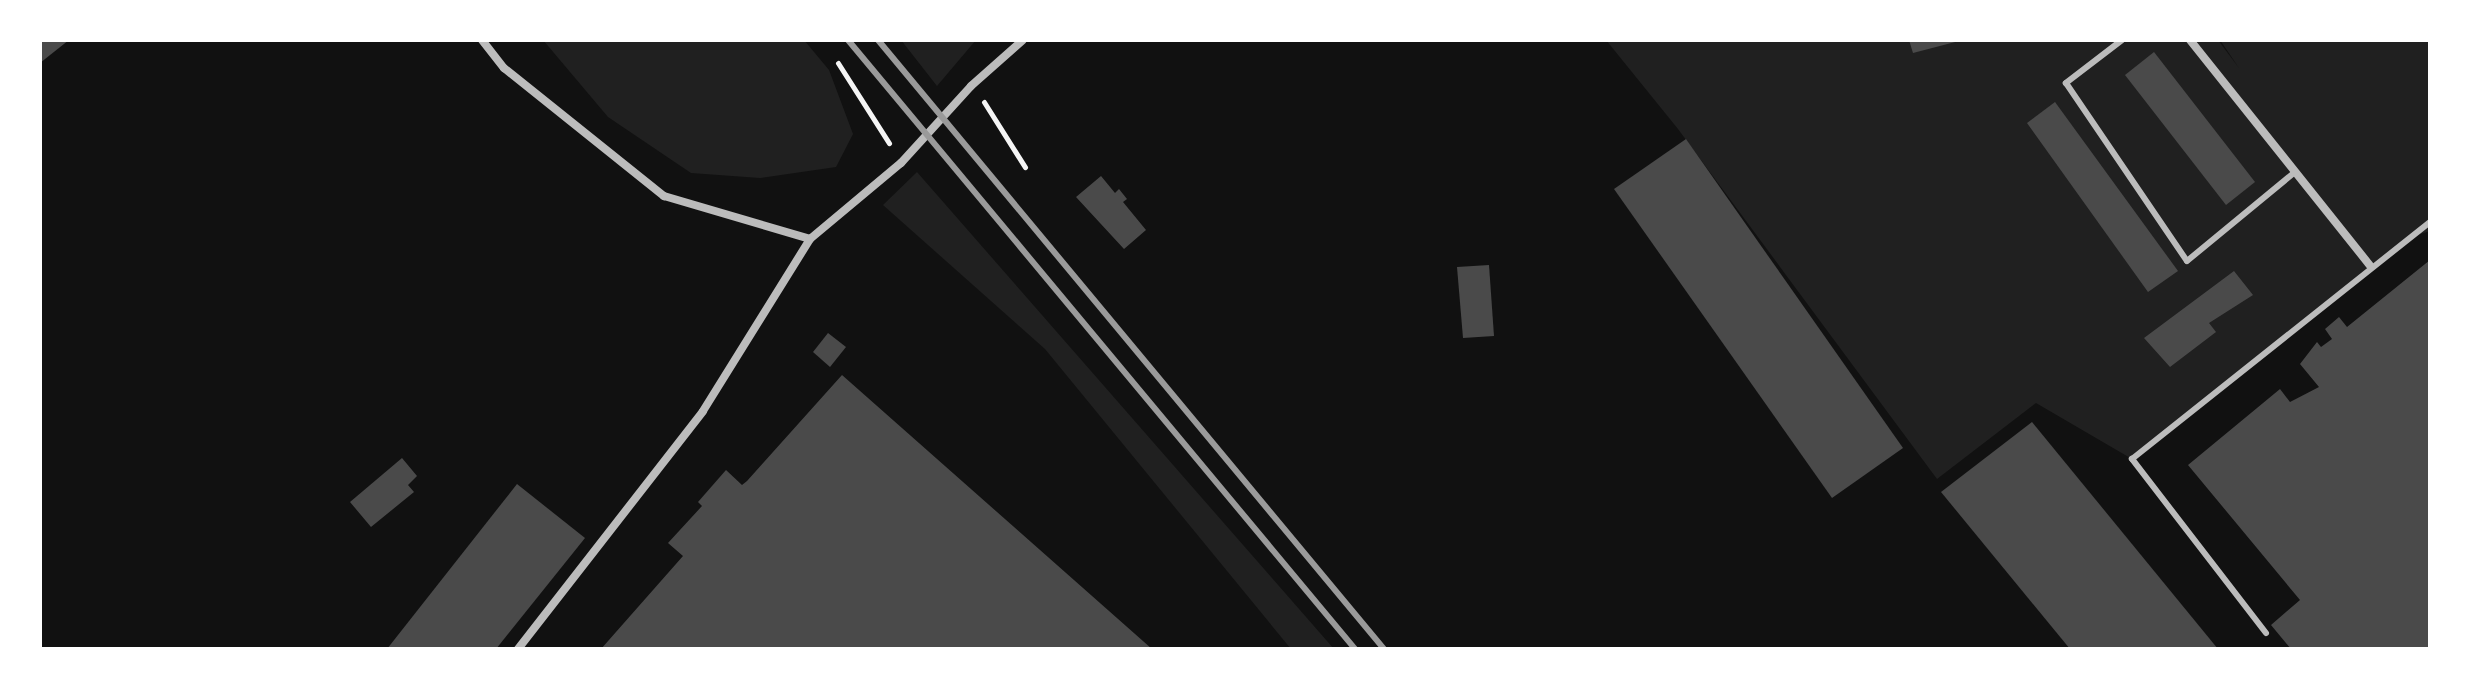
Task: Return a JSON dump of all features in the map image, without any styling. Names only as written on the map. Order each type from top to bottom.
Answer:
[{"type":"street","points":[[482,40],[504,68],[664,196],[810,239]]},
{"type":"street","points":[[518,649],[703,411],[810,239],[901,163],[971,86],[1023,40]]},
{"type":"street","points":[[2190,40],[2371,267]]},
{"type":"lane","points":[[1006,40],[1015,48]]},
{"type":"lane","points":[[2122,40],[2066,83],[2187,261],[2295,172]]},
{"type":"lane","points":[[2266,633],[2132,459],[2430,222]]},
{"type":"path","points":[[838,63],[901,163]]},
{"type":"path","points":[[971,86],[1025,167]]},
{"type":"shaded area","points":[[543,40],[804,40],[829,70],[853,134],[836,167],[760,178],[691,173],[608,117]]},
{"type":"shaded area","points":[[901,40],[976,40],[937,86]]},
{"type":"shaded area","points":[[1606,40],[2218,40],[2239,68],[2220,40],[2430,40],[2430,231],[2405,239],[2132,459],[2036,403],[1937,479],[1678,129]]},
{"type":"shaded area","points":[[917,172],[1334,649],[1291,649],[1045,349],[883,205]]},
{"type":"building","points":[[40,40],[69,40],[40,63]]},
{"type":"building","points":[[1909,40],[1959,40],[1959,41],[1913,53]]},
{"type":"building","points":[[2154,52],[2255,182],[2226,205],[2125,75]]},
{"type":"building","points":[[2055,102],[2178,271],[2148,292],[2027,123]]},
{"type":"building","points":[[1686,139],[1903,448],[1832,498],[1614,189]]},
{"type":"building","points":[[1101,176],[1115,193],[1119,189],[1127,199],[1123,202],[1146,230],[1124,249],[1076,197]]},
{"type":"building","points":[[2430,260],[2430,649],[2291,649],[2271,625],[2300,600],[2188,465],[2280,389],[2290,402],[2319,387],[2300,364],[2317,342],[2321,347],[2332,339],[2325,329],[2339,317],[2347,327]]},
{"type":"building","points":[[1489,265],[1494,336],[1463,338],[1457,267]]},
{"type":"building","points":[[2234,271],[2253,295],[2209,323],[2216,332],[2170,367],[2144,338]]},
{"type":"building","points":[[828,333],[846,347],[830,367],[813,352]]},
{"type":"building","points":[[842,375],[1152,649],[601,649],[683,556],[668,543],[702,506],[698,502],[726,470],[742,485],[747,481]]},
{"type":"building","points":[[2032,422],[2218,649],[2070,649],[1941,492]]},
{"type":"building","points":[[402,458],[417,476],[408,485],[414,492],[371,527],[350,502]]},
{"type":"building","points":[[517,484],[585,538],[496,649],[387,649]]},
{"type":"railway","points":[[848,40],[1355,649]]},
{"type":"railway","points":[[878,40],[1384,649]]}]
